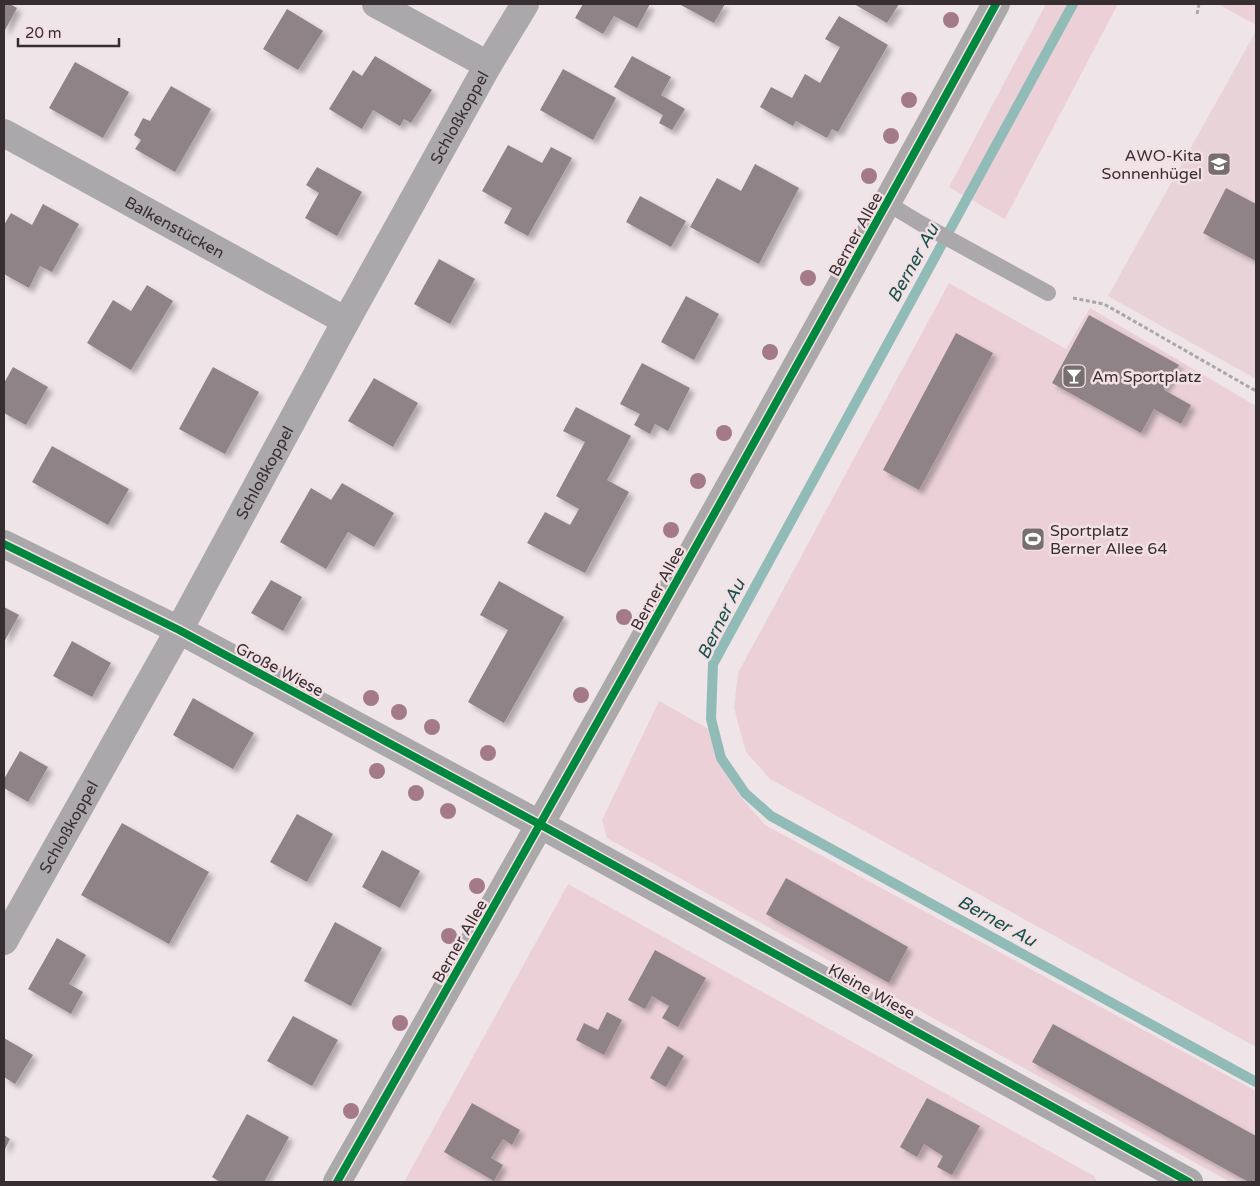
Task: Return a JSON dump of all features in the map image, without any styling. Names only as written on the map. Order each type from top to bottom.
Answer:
[{"type":"street","points":[[376,4],[488,64]]},
{"type":"street","name":"Schloßkoppel","points":[[4,941],[179,630],[488,64],[525,4]]},
{"type":"street","name":"Berner Allee","points":[[337,1182],[541,825],[996,4]]},
{"type":"street","name":"Balkenstücken","points":[[4,133],[346,321]]},
{"type":"street","name":"Große Wiese","points":[[4,544],[179,630],[541,825]]},
{"type":"street","name":"Kleine Wiese","points":[[541,825],[1149,1173],[1189,1182]]},
{"type":"lane","points":[[887,203],[920,224],[1048,293]]},
{"type":"path","points":[[1197,14],[1199,4]]},
{"type":"path","points":[[1048,293],[1104,304],[1256,391]]},
{"type":"shaded area","points":[[1046,4],[1118,4],[1005,219],[949,187]]},
{"type":"shaded area","points":[[1218,4],[1256,4],[1256,25]]},
{"type":"shaded area","name":"AWO-Kita Sonnenhügel","points":[[1256,31],[1256,379],[1108,296]]},
{"type":"shaded area","name":"Sportplatz Berner Allee 64","points":[[949,283],[1066,349],[1090,308],[1256,406],[1256,1047],[770,779],[746,752],[734,708],[738,673]]},
{"type":"shaded area","points":[[659,701],[709,729],[718,761],[740,796],[765,825],[1256,1091],[1256,1182],[1230,1182],[607,838],[602,820]]},
{"type":"shaded area","points":[[568,884],[1094,1176],[1097,1182],[404,1182]]},
{"type":"building","points":[[4,4],[10,4],[17,8],[4,32]]},
{"type":"building","points":[[583,4],[650,4],[637,28],[614,16],[603,34],[575,18]]},
{"type":"building","points":[[679,4],[725,4],[714,23]]},
{"type":"building","points":[[854,4],[899,4],[887,23]]},
{"type":"building","points":[[287,9],[323,31],[298,70],[263,49]]},
{"type":"building","points":[[839,16],[888,45],[838,132],[832,129],[827,138],[796,121],[793,126],[760,107],[771,87],[792,98],[805,74],[820,83],[840,47],[825,39]]},
{"type":"building","points":[[375,56],[432,90],[411,123],[404,119],[400,126],[373,110],[362,129],[329,109],[353,70],[362,76]]},
{"type":"building","points":[[632,56],[671,77],[661,95],[685,109],[672,130],[659,123],[663,115],[614,87]]},
{"type":"building","points":[[75,62],[129,92],[103,138],[49,108]]},
{"type":"building","points":[[563,69],[616,98],[593,140],[540,110]]},
{"type":"building","points":[[171,86],[211,109],[175,172],[135,149],[141,140],[134,135],[143,118],[150,121]]},
{"type":"building","points":[[508,145],[542,163],[551,147],[572,158],[528,236],[504,223],[512,208],[482,191]]},
{"type":"building","points":[[755,164],[799,188],[759,264],[690,227],[717,178],[741,191]]},
{"type":"building","points":[[317,167],[362,192],[337,236],[305,218],[319,193],[306,185]]},
{"type":"building","points":[[1226,188],[1256,204],[1256,261],[1203,233]]},
{"type":"building","points":[[640,196],[686,221],[671,247],[626,222]]},
{"type":"building","points":[[43,204],[79,224],[52,272],[40,266],[29,288],[4,274],[4,225],[11,213],[32,225]]},
{"type":"building","points":[[439,259],[475,279],[450,324],[414,304]]},
{"type":"building","points":[[147,285],[173,301],[131,370],[87,343],[113,300],[131,311]]},
{"type":"building","points":[[686,296],[719,314],[694,360],[661,342]]},
{"type":"building","points":[[1089,315],[1179,365],[1164,390],[1191,405],[1181,424],[1154,409],[1141,433],[1052,383]]},
{"type":"building","points":[[956,333],[993,353],[919,490],[883,470]]},
{"type":"building","points":[[642,363],[690,388],[668,431],[655,424],[650,434],[634,425],[640,414],[620,404]]},
{"type":"building","points":[[13,367],[48,387],[26,425],[4,413],[4,383]]},
{"type":"building","points":[[213,367],[259,392],[225,454],[179,429]]},
{"type":"building","points":[[374,378],[418,403],[393,447],[348,421]]},
{"type":"building","points":[[576,407],[631,436],[607,480],[629,492],[585,573],[527,543],[545,512],[570,525],[579,509],[556,496],[585,442],[563,431]]},
{"type":"building","points":[[52,446],[129,489],[108,525],[32,482]]},
{"type":"building","points":[[342,483],[394,513],[374,547],[348,532],[326,569],[280,542],[311,488],[331,500]]},
{"type":"building","points":[[271,580],[302,597],[283,631],[251,613]]},
{"type":"building","points":[[499,581],[564,617],[504,723],[468,702],[508,630],[480,615]]},
{"type":"building","points":[[4,607],[19,615],[4,642]]},
{"type":"building","points":[[72,641],[111,663],[92,697],[53,676]]},
{"type":"building","points":[[193,698],[254,733],[233,769],[173,735]]},
{"type":"building","points":[[20,751],[48,767],[28,802],[4,788],[4,779]]},
{"type":"building","points":[[297,814],[333,834],[307,882],[270,862]]},
{"type":"building","points":[[122,823],[209,872],[169,944],[81,895]]},
{"type":"building","points":[[382,850],[420,871],[400,908],[362,887]]},
{"type":"building","points":[[786,878],[908,947],[889,983],[766,914]]},
{"type":"building","points":[[335,922],[382,948],[351,1006],[304,981]]},
{"type":"building","points":[[57,938],[86,955],[69,984],[83,992],[71,1014],[28,989]]},
{"type":"building","points":[[655,950],[706,978],[678,1027],[662,1018],[669,1006],[652,996],[645,1009],[628,1000]]},
{"type":"building","points":[[607,1012],[622,1020],[604,1055],[576,1040],[584,1023],[598,1030]]},
{"type":"building","points":[[293,1016],[338,1040],[312,1086],[267,1061]]},
{"type":"building","points":[[1053,1024],[1256,1136],[1256,1182],[1249,1182],[1032,1062]]},
{"type":"building","points":[[4,1038],[33,1055],[15,1084],[4,1077]]},
{"type":"building","points":[[668,1046],[684,1056],[666,1087],[650,1078]]},
{"type":"building","points":[[927,1098],[980,1126],[952,1175],[937,1167],[943,1156],[924,1144],[917,1157],[900,1147]]},
{"type":"building","points":[[472,1103],[520,1130],[512,1145],[503,1139],[491,1158],[503,1165],[494,1181],[444,1152]]},
{"type":"building","points":[[247,1114],[289,1137],[264,1182],[220,1182],[212,1177]]},
{"type":"building","points":[[4,1135],[10,1139],[4,1151]]},
{"type":"waterway","name":"Berner Au","points":[[1073,4],[713,664],[711,719],[721,758],[745,793],[771,816],[1256,1082]]},
{"type":"cycle path","points":[[337,1182],[504,889],[996,4]]},
{"type":"cycle path","points":[[4,544],[179,630],[541,825],[1189,1182]]},
{"type":"place","name":"AWO-Kita Sonnenhügel","points":[[1219,164]]},
{"type":"place","name":"Am Sportplatz","points":[[1074,376]]},
{"type":"place","name":"Sportplatz Berner Allee 64","points":[[1033,539]]}]
